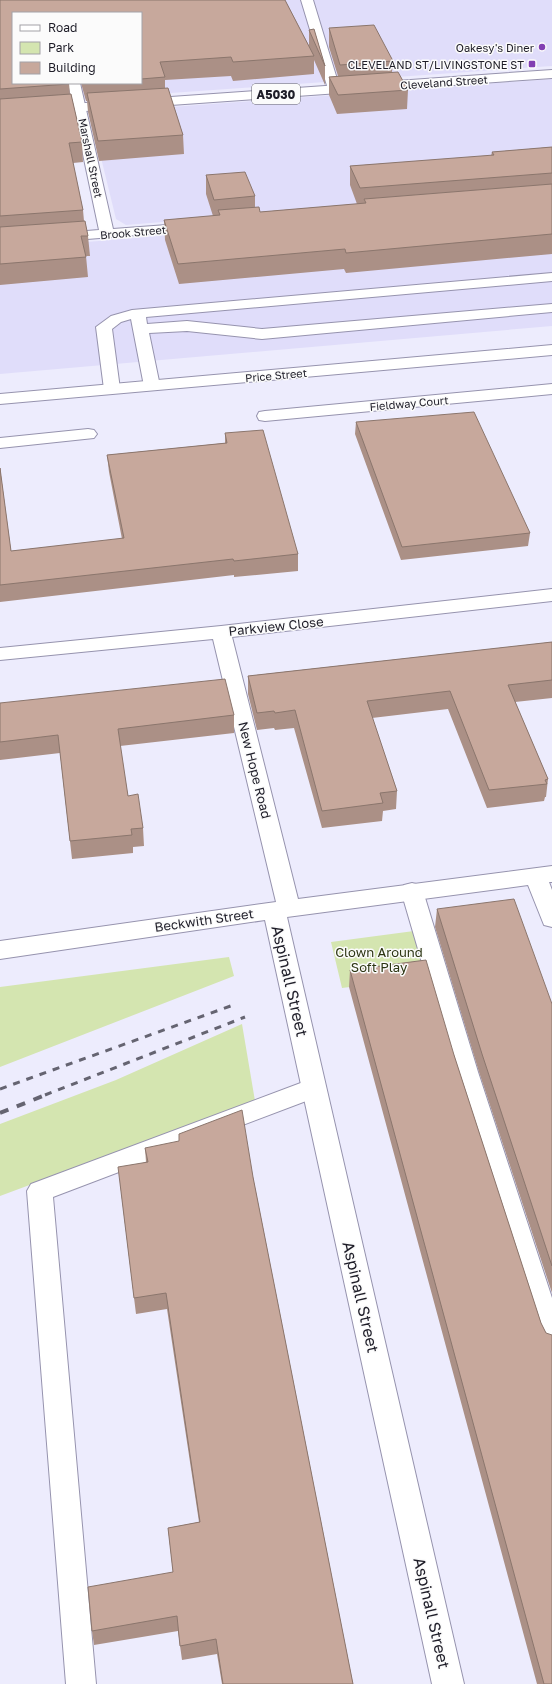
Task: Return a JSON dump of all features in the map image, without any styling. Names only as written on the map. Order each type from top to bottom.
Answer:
[{"type":"street","name":"Cleveland Street","points":[[0,114],[552,74]]},
{"type":"street","name":"Marshall Street","points":[[74,84],[107,234]]},
{"type":"street","name":"Brook Street","points":[[0,242],[210,226]]},
{"type":"street","name":"Price Street","points":[[0,400],[552,350]]},
{"type":"street","name":"Fieldway Court","points":[[265,416],[552,389]]},
{"type":"street","points":[[0,443],[88,434]]},
{"type":"street","name":"Parkview Close","points":[[0,654],[221,632],[552,595]]},
{"type":"street","name":"New Hope Road","points":[[221,632],[281,909]]},
{"type":"street","points":[[544,874],[552,919]]},
{"type":"street","name":"Beckwith Street","points":[[0,950],[281,909],[544,874]]},
{"type":"street","name":"Aspinall Street","points":[[281,909],[314,1088],[448,1684]]},
{"type":"lane","points":[[307,0],[334,90]]},
{"type":"lane","points":[[112,390],[104,328],[116,319],[137,312],[552,277]]},
{"type":"lane","points":[[141,329],[187,326],[262,334],[552,308]]},
{"type":"lane","points":[[137,312],[152,386]]},
{"type":"lane","points":[[412,891],[466,1072],[552,1338]]},
{"type":"lane","points":[[81,1684],[40,1191],[314,1088]]},
{"type":"shaded area","points":[[0,0],[552,0],[552,66],[0,105]]},
{"type":"shaded area","points":[[552,79],[552,190],[126,225],[116,219],[92,121],[103,112]]},
{"type":"shaded area","points":[[552,204],[552,326],[0,374],[0,249]]},
{"type":"green space","name":"Clown Around Soft Play","points":[[414,931],[428,977],[342,988],[331,942]]},
{"type":"green space","points":[[229,957],[234,976],[0,1067],[0,987]]},
{"type":"green space","points":[[242,1024],[255,1101],[0,1196],[0,1124],[116,1080]]},
{"type":"building","points":[[0,0],[285,0],[314,56],[233,62],[231,57],[160,62],[165,77],[142,79],[142,12],[12,12],[12,84],[69,84],[0,89]]},
{"type":"building","points":[[374,25],[393,61],[340,65],[329,28]]},
{"type":"building","points":[[314,29],[325,66],[309,30]]},
{"type":"building","points":[[398,72],[408,90],[338,95],[329,77]]},
{"type":"building","points":[[168,88],[183,135],[98,141],[87,93]]},
{"type":"building","points":[[71,94],[82,142],[69,143],[83,210],[0,216],[0,99]]},
{"type":"building","points":[[552,147],[552,173],[360,188],[350,166],[494,155],[492,152]]},
{"type":"building","points":[[245,172],[255,196],[214,200],[206,175]]},
{"type":"building","points":[[552,184],[552,234],[346,253],[345,249],[178,264],[164,220],[220,215],[218,210],[259,207],[260,212],[366,203],[364,199]]},
{"type":"building","points":[[85,221],[88,236],[81,236],[86,257],[0,264],[0,227]]},
{"type":"building","points":[[474,412],[530,533],[402,547],[356,422]]},
{"type":"building","points":[[263,430],[298,554],[234,561],[233,559],[0,585],[0,468],[11,551],[124,538],[107,455],[227,443],[225,433]]},
{"type":"building","points":[[552,642],[552,680],[508,685],[548,779],[545,780],[547,784],[489,790],[450,691],[367,701],[397,791],[380,793],[383,803],[322,811],[295,710],[275,713],[274,711],[257,713],[248,676]]},
{"type":"building","points":[[225,679],[234,715],[118,729],[128,796],[138,794],[143,828],[131,829],[132,835],[70,841],[58,735],[0,742],[0,703]]},
{"type":"building","points":[[514,899],[552,1004],[552,1266],[482,1054],[437,909]]},
{"type":"building","points":[[426,960],[454,1055],[541,1323],[546,1333],[552,1335],[552,1684],[544,1684],[350,970]]},
{"type":"building","points":[[242,1110],[253,1177],[353,1684],[223,1684],[216,1639],[180,1646],[177,1616],[92,1631],[88,1587],[173,1572],[168,1528],[200,1522],[166,1293],[134,1298],[118,1167],[148,1162],[145,1148],[179,1141],[179,1134]]},
{"type":"railway","points":[[0,1089],[236,1004]]},
{"type":"railway","points":[[45,1095],[245,1017]]},
{"type":"railway","points":[[0,1113],[48,1094]]},
{"type":"place","name":"Oakesy's Diner","points":[[542,47]]},
{"type":"place","name":"CLEVELAND ST/LIVINGSTONE ST","points":[[532,64]]}]
